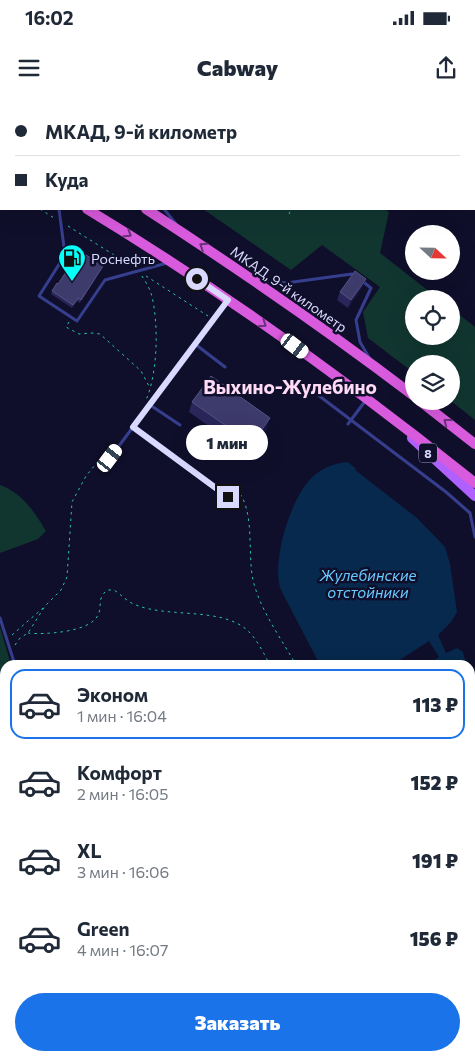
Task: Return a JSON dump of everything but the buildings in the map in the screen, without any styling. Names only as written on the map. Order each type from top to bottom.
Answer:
[{"type":"highway","points":[[89,210],[228,300],[295,346],[475,483]]},
{"type":"highway","name":"МКАД, 9-й километр","points":[[148,210],[313,321],[405,389]]},
{"type":"highway","points":[[432,410],[475,444]]},
{"type":"main road","name":"8","points":[[382,411],[475,496]]},
{"type":"lane","points":[[59,210],[65,255],[39,296],[77,321],[105,280],[170,262]]},
{"type":"lane","points":[[165,210],[183,233]]},
{"type":"lane","points":[[252,279],[286,283],[352,274],[371,288],[356,320],[360,342],[374,366]]},
{"type":"lane","points":[[110,458],[228,300]]},
{"type":"lane","points":[[195,344],[225,367]]},
{"type":"lane","points":[[318,395],[446,492],[470,513],[475,537]]},
{"type":"lane","points":[[348,424],[367,400]]},
{"type":"lane","points":[[150,405],[180,425]]},
{"type":"lane","points":[[133,427],[228,497]]},
{"type":"lane","points":[[0,618],[14,660]]},
{"type":"path","points":[[42,210],[213,320]]},
{"type":"path","points":[[289,214],[291,210]]},
{"type":"path","points":[[139,271],[151,291],[157,335],[150,389],[144,404]]},
{"type":"path","points":[[72,318],[66,327],[79,334],[100,334],[106,338],[141,371],[150,389]]},
{"type":"path","points":[[8,639],[61,590],[67,577],[72,502],[86,476],[100,459],[110,458]]},
{"type":"path","points":[[228,497],[235,488],[241,494],[246,506],[250,566],[253,581],[260,602],[293,660]]},
{"type":"path","points":[[28,633],[42,635],[90,624],[98,618],[100,598],[107,590],[114,590],[137,606],[227,620],[246,630],[267,660]]},
{"type":"path","points":[[12,652],[20,638],[28,633],[45,606]]},
{"type":"green space","points":[[204,210],[386,210],[389,212],[380,253],[405,272],[405,280],[415,280],[427,290],[405,290],[405,345],[460,345],[460,315],[475,327],[475,420],[460,408],[460,355],[405,355],[405,366],[368,338],[363,312],[380,287],[322,245],[291,270]]},
{"type":"green space","points":[[0,485],[8,488],[21,498],[32,510],[46,531],[38,539],[0,553]]},
{"type":"green space","points":[[0,627],[10,660],[0,660]]},
{"type":"water","name":"Жулебинские отстойники","points":[[348,462],[355,470],[417,518],[445,547],[450,564],[457,612],[451,622],[438,635],[446,653],[457,648],[463,652],[465,660],[434,660],[439,657],[429,641],[400,660],[317,660],[281,590],[278,578],[278,563],[285,528],[299,496],[307,483],[316,474],[335,464]]},
{"type":"place","name":"Роснефть","points":[[72,282]]},
{"type":"district","name":"Выхино-Жулебино","points":[[290,386]]},
{"type":"route","points":[[197,279],[228,300],[133,427],[228,497]]}]
